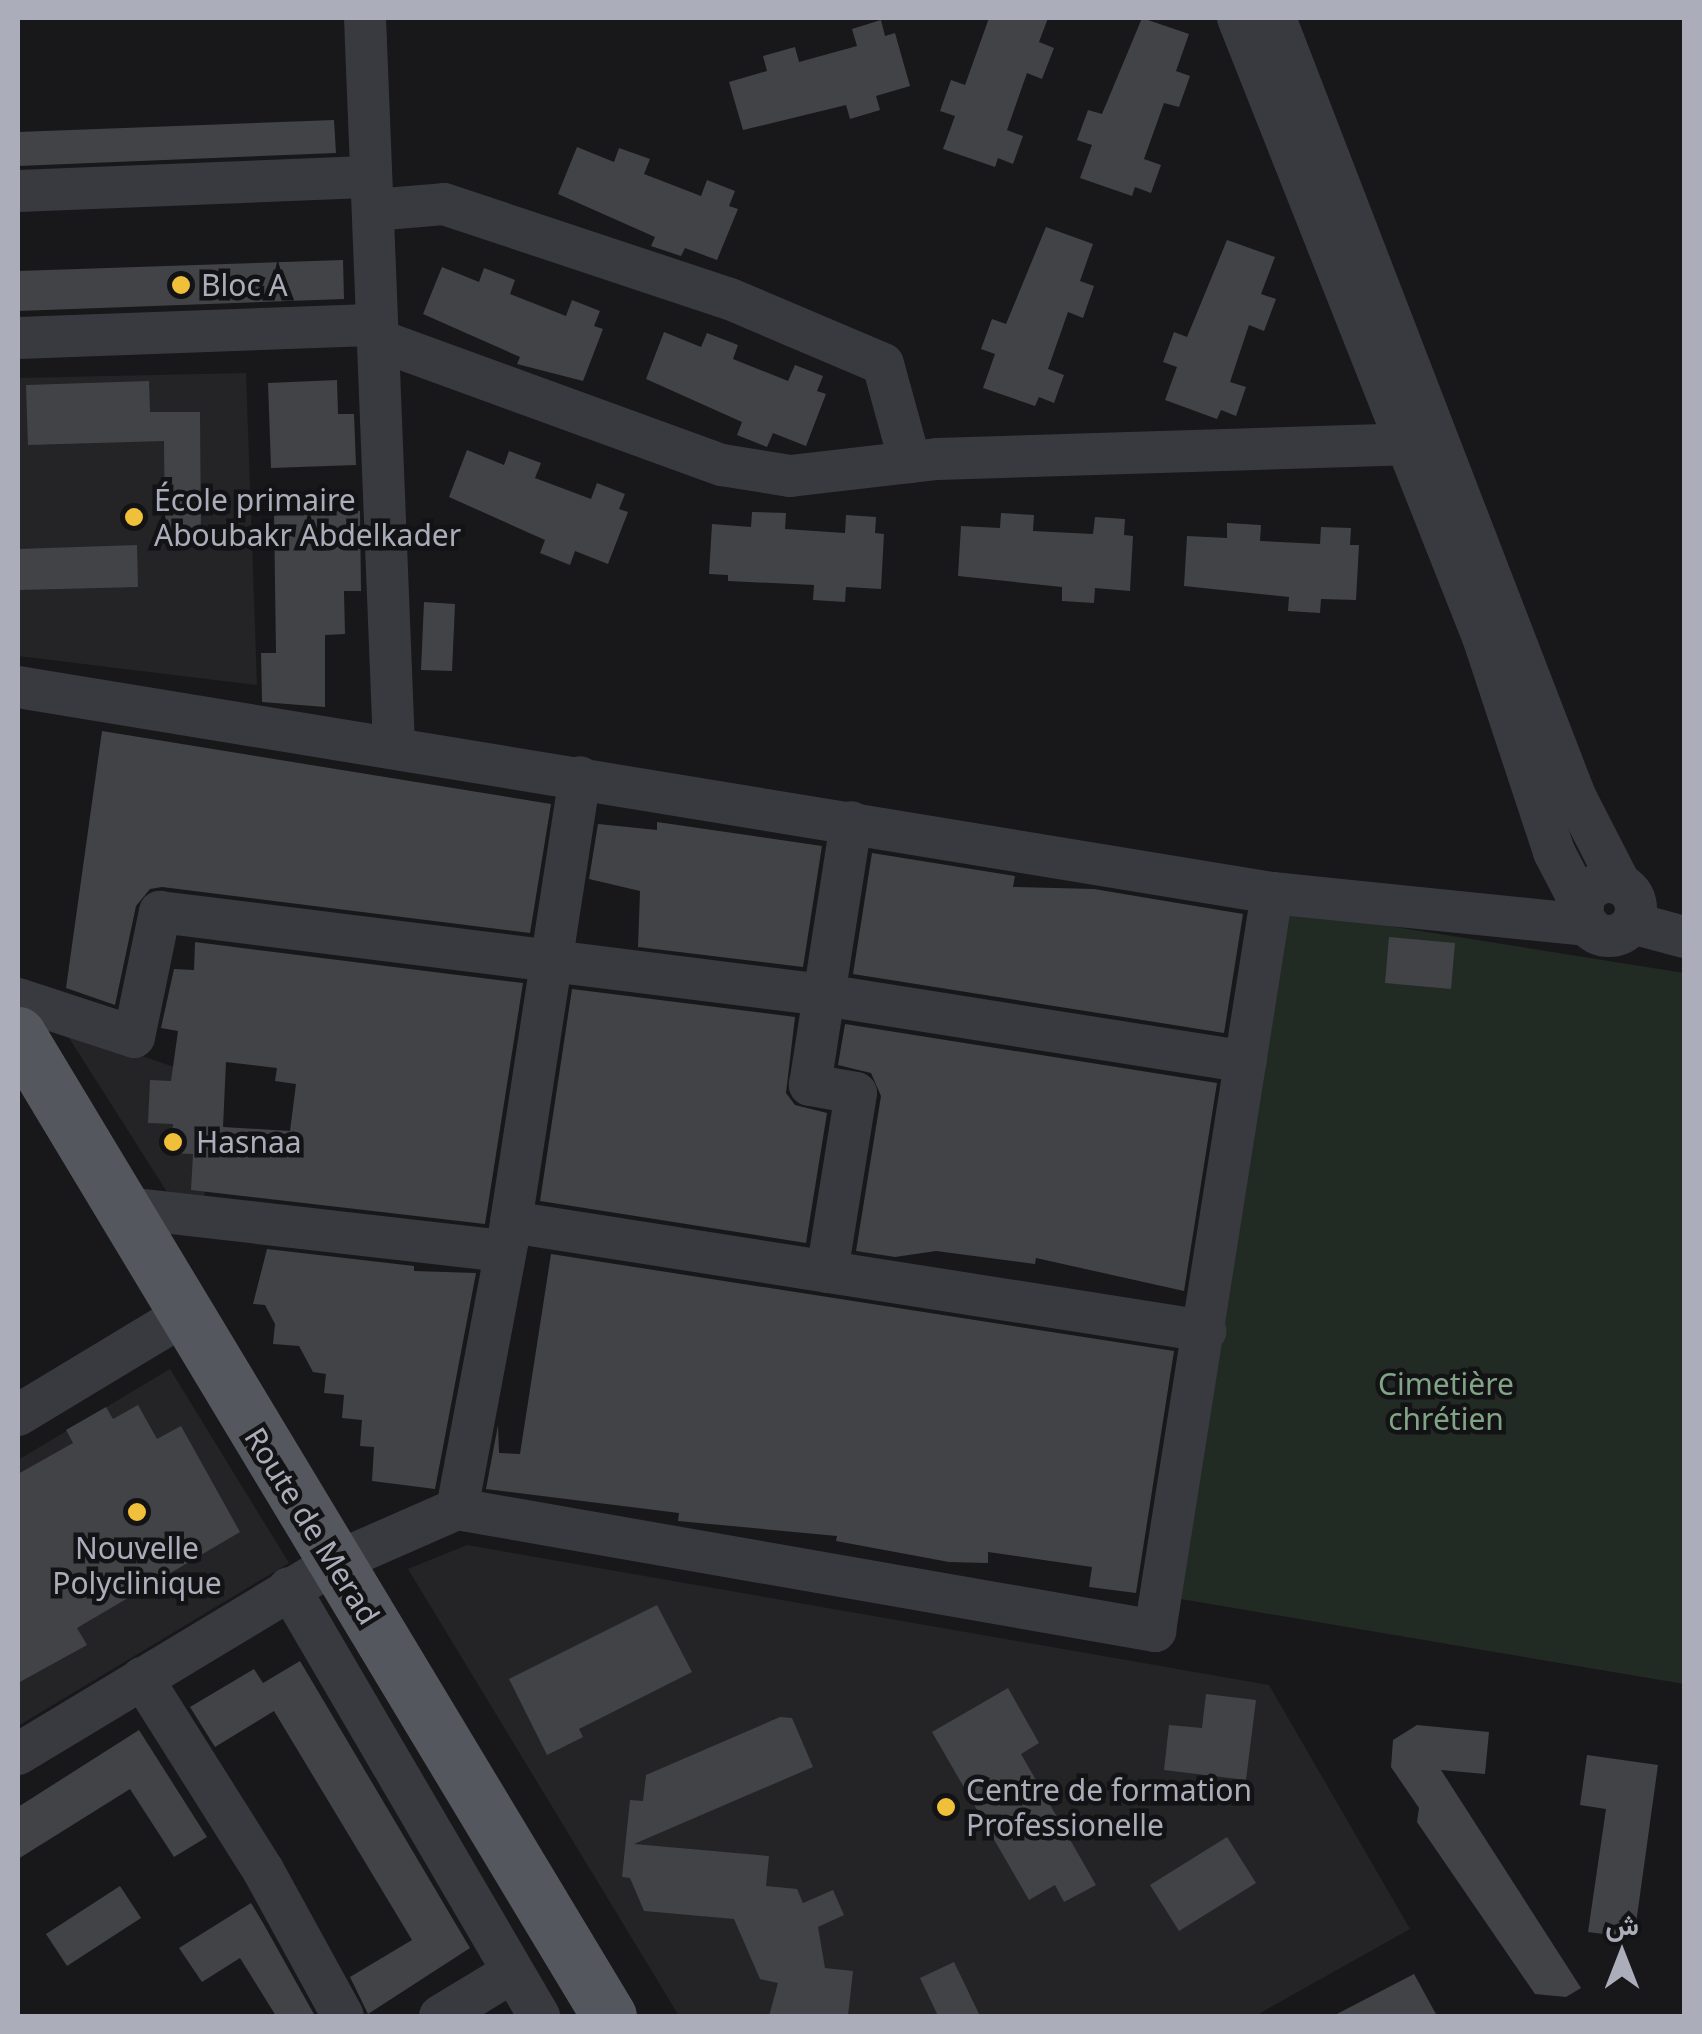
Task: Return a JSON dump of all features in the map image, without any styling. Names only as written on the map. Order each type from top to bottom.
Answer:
[{"type":"main road","name":"Route de Merad","points":[[18,1034],[182,1316],[336,1562],[609,2016]]},
{"type":"street","points":[[365,18],[394,746]]},
{"type":"street","points":[[1238,18],[1483,637],[1550,842],[1585,917]]},
{"type":"street","points":[[1274,18],[1575,796],[1626,904]]},
{"type":"street","points":[[18,191],[372,194],[444,204],[730,299],[883,364],[910,462]]},
{"type":"street","points":[[18,338],[377,332],[722,466],[790,476],[910,462],[1407,444]]},
{"type":"street","points":[[18,688],[394,746],[1272,893],[1585,917]]},
{"type":"street","points":[[457,1509],[508,1236],[580,777]]},
{"type":"street","points":[[827,1272],[856,1093],[810,1085],[852,822]]},
{"type":"street","points":[[1585,917],[1595,887],[1684,937]]},
{"type":"street","points":[[18,1754],[289,1588],[336,1562],[457,1509],[1155,1630],[1272,893]]},
{"type":"street","points":[[18,999],[134,1037],[160,912],[824,995],[1246,1062]]},
{"type":"street","points":[[118,1207],[508,1236],[827,1272],[1205,1331]]},
{"type":"street","points":[[18,1415],[182,1316]]},
{"type":"street","points":[[289,1588],[540,2016]]},
{"type":"street","points":[[142,1678],[263,1870],[343,2016]]},
{"type":"street","points":[[440,2016],[513,1972]]},
{"type":"shaded area","name":"École primaire Aboubakr Abdelkader","points":[[246,373],[257,685],[18,656],[18,378]]},
{"type":"shaded area","name":"Hasnaa","points":[[64,1030],[219,1082],[203,1208],[174,1203]]},
{"type":"shaded area","name":"Nouvelle Polyclinique","points":[[170,1369],[289,1563],[18,1726],[18,1460]]},
{"type":"shaded area","name":"Centre de formation Professionelle","points":[[467,1545],[1269,1685],[1410,1929],[1255,2016],[679,2016],[408,1569]]},
{"type":"green space","name":"Cimetière chrétien","points":[[1282,909],[1684,973],[1684,1684],[1175,1598]]},
{"type":"building","points":[[989,18],[1048,18],[1039,42],[1054,48],[1042,79],[1027,73],[1007,130],[1023,136],[1013,164],[998,158],[995,167],[943,149],[955,116],[940,111],[951,80],[965,85]]},
{"type":"building","points":[[1142,18],[1189,34],[1176,71],[1190,76],[1179,107],[1164,103],[1144,159],[1161,165],[1151,193],[1135,187],[1132,196],[1080,178],[1092,145],[1077,140],[1088,110],[1102,114]]},
{"type":"building","points":[[881,20],[885,36],[895,33],[910,86],[876,96],[880,110],[850,119],[846,105],[743,130],[729,82],[767,71],[763,56],[795,47],[799,62],[857,46],[852,29]]},
{"type":"building","points":[[334,120],[336,153],[18,166],[18,132]]},
{"type":"building","points":[[577,147],[614,162],[619,148],[650,159],[644,174],[701,196],[707,180],[735,191],[729,206],[738,209],[717,260],[685,248],[681,256],[651,246],[655,237],[558,194]]},
{"type":"building","points":[[1046,227],[1093,244],[1080,281],[1094,286],[1083,318],[1068,312],[1048,369],[1064,375],[1054,403],[1039,397],[1035,406],[983,388],[995,354],[981,349],[992,319],[1006,324]]},
{"type":"building","points":[[1227,240],[1275,257],[1261,294],[1276,299],[1264,331],[1249,325],[1230,382],[1246,387],[1236,416],[1221,410],[1217,419],[1165,400],[1177,367],[1163,362],[1174,332],[1187,337]]},
{"type":"building","name":"Bloc A","points":[[343,260],[344,299],[18,311],[18,271]]},
{"type":"building","points":[[442,267],[479,282],[484,268],[515,280],[510,294],[566,316],[572,300],[600,311],[594,326],[603,329],[583,381],[517,364],[520,357],[423,314]]},
{"type":"building","points":[[664,332],[701,347],[707,333],[738,345],[733,359],[788,381],[795,365],[823,376],[817,391],[826,394],[806,446],[773,433],[767,447],[737,435],[742,422],[646,379]]},
{"type":"building","points":[[337,380],[338,414],[354,414],[356,465],[271,468],[268,383]]},
{"type":"building","points":[[149,381],[150,412],[200,412],[201,538],[165,538],[164,441],[28,445],[26,385]]},
{"type":"building","points":[[467,450],[504,465],[509,451],[541,463],[535,478],[591,499],[597,483],[625,494],[619,509],[628,512],[608,564],[575,551],[570,565],[540,553],[545,540],[449,497]]},
{"type":"building","points":[[360,511],[361,591],[344,591],[345,634],[325,635],[325,707],[262,702],[261,653],[276,653],[274,512]]},
{"type":"building","points":[[752,512],[786,513],[785,529],[845,533],[846,515],[876,517],[875,533],[884,534],[881,589],[846,587],[845,602],[813,600],[814,585],[728,581],[728,575],[709,574],[712,524],[751,527]]},
{"type":"building","points":[[1001,513],[1034,515],[1033,531],[1093,534],[1095,517],[1125,519],[1124,535],[1133,536],[1130,591],[1095,588],[1094,603],[1062,601],[1062,587],[958,576],[961,526],[1000,528]]},
{"type":"building","points":[[1227,523],[1261,525],[1260,541],[1320,544],[1321,527],[1351,528],[1350,545],[1359,545],[1356,600],[1321,599],[1320,613],[1288,611],[1289,597],[1184,586],[1187,536],[1227,538]]},
{"type":"building","points":[[137,545],[138,587],[18,590],[18,549]]},
{"type":"building","points":[[424,602],[455,604],[452,671],[421,670]]},
{"type":"building","points":[[102,731],[551,804],[530,933],[162,887],[150,889],[136,906],[115,1005],[66,988]]},
{"type":"building","points":[[657,822],[822,846],[803,967],[638,947],[640,891],[589,879],[598,824],[657,830]]},
{"type":"building","points":[[872,853],[1015,876],[1013,887],[1094,889],[1243,914],[1224,1033],[853,974]]},
{"type":"building","points":[[1389,937],[1455,943],[1451,989],[1385,983]]},
{"type":"building","points":[[195,942],[523,983],[485,1224],[191,1190],[193,1154],[171,1153],[173,1124],[148,1123],[150,1080],[171,1081],[178,1031],[161,1028],[174,969],[194,970]],"holes":[[[226,1062],[277,1068],[275,1081],[296,1084],[290,1131],[223,1127]]]},
{"type":"building","points":[[572,989],[795,1017],[786,1093],[795,1105],[827,1113],[806,1243],[540,1201]]},
{"type":"building","points":[[845,1024],[1217,1083],[1184,1291],[1036,1258],[1035,1264],[936,1251],[895,1257],[856,1251],[881,1096],[871,1073],[838,1065]]},
{"type":"building","points":[[267,1249],[414,1266],[414,1271],[476,1273],[435,1489],[372,1481],[374,1447],[360,1446],[362,1420],[342,1418],[344,1395],[324,1393],[326,1374],[313,1372],[299,1346],[273,1344],[275,1324],[265,1305],[253,1304]]},
{"type":"building","points":[[551,1254],[1174,1351],[1136,1593],[1089,1587],[1092,1567],[988,1552],[988,1563],[949,1562],[836,1541],[837,1536],[678,1521],[679,1513],[486,1489],[498,1425],[499,1453],[520,1454]]},
{"type":"building","name":"Nouvelle Polyclinique","points":[[138,1405],[157,1439],[181,1426],[240,1532],[77,1628],[87,1645],[18,1683],[18,1474],[73,1443],[66,1430],[106,1407],[113,1419]]},
{"type":"building","points":[[657,1605],[692,1672],[579,1729],[583,1737],[547,1755],[509,1679]]},
{"type":"building","points":[[300,1661],[470,1948],[368,2014],[350,1977],[412,1940],[274,1711],[215,1747],[190,1707],[254,1669],[263,1683]]},
{"type":"building","points":[[1008,1688],[1039,1743],[1021,1754],[1096,1885],[1064,1902],[1055,1885],[1029,1900],[932,1732]]},
{"type":"building","points":[[1206,1694],[1256,1700],[1246,1780],[1164,1770],[1169,1725],[1202,1728]]},
{"type":"building","points":[[780,1717],[792,1718],[813,1767],[634,1844],[769,1856],[766,1886],[797,1889],[803,1903],[833,1890],[844,1915],[818,1927],[825,1968],[853,1971],[848,2016],[769,2016],[778,1983],[760,1979],[734,1919],[644,1911],[630,1878],[622,1877],[630,1800],[643,1801],[646,1775]]},
{"type":"building","points":[[1417,1725],[1489,1732],[1485,1774],[1441,1770],[1581,1988],[1566,1997],[1535,1994],[1417,1822],[1419,1808],[1391,1767],[1393,1740]]},
{"type":"building","points":[[139,1730],[207,1837],[174,1857],[130,1789],[18,1859],[18,1807]]},
{"type":"building","points":[[1587,1755],[1658,1765],[1634,1938],[1588,1932],[1606,1809],[1580,1805]]},
{"type":"building","points":[[1227,1837],[1256,1883],[1179,1931],[1150,1885]]},
{"type":"building","points":[[120,1886],[141,1918],[67,1966],[46,1934]]},
{"type":"building","points":[[251,1903],[315,2016],[276,2016],[240,1958],[202,1982],[179,1948]]},
{"type":"building","points":[[954,1962],[980,2016],[938,2016],[920,1978]]},
{"type":"building","points":[[1414,1974],[1437,2016],[1333,2016]]},
{"type":"place","name":"Bloc A","points":[[181,285]]},
{"type":"place","name":"École primaire Aboubakr Abdelkader","points":[[134,517]]},
{"type":"place","name":"Hasnaa","points":[[173,1142]]},
{"type":"place","name":"Nouvelle Polyclinique","points":[[137,1512]]},
{"type":"place","name":"Centre de formation Professionelle","points":[[946,1807]]}]
